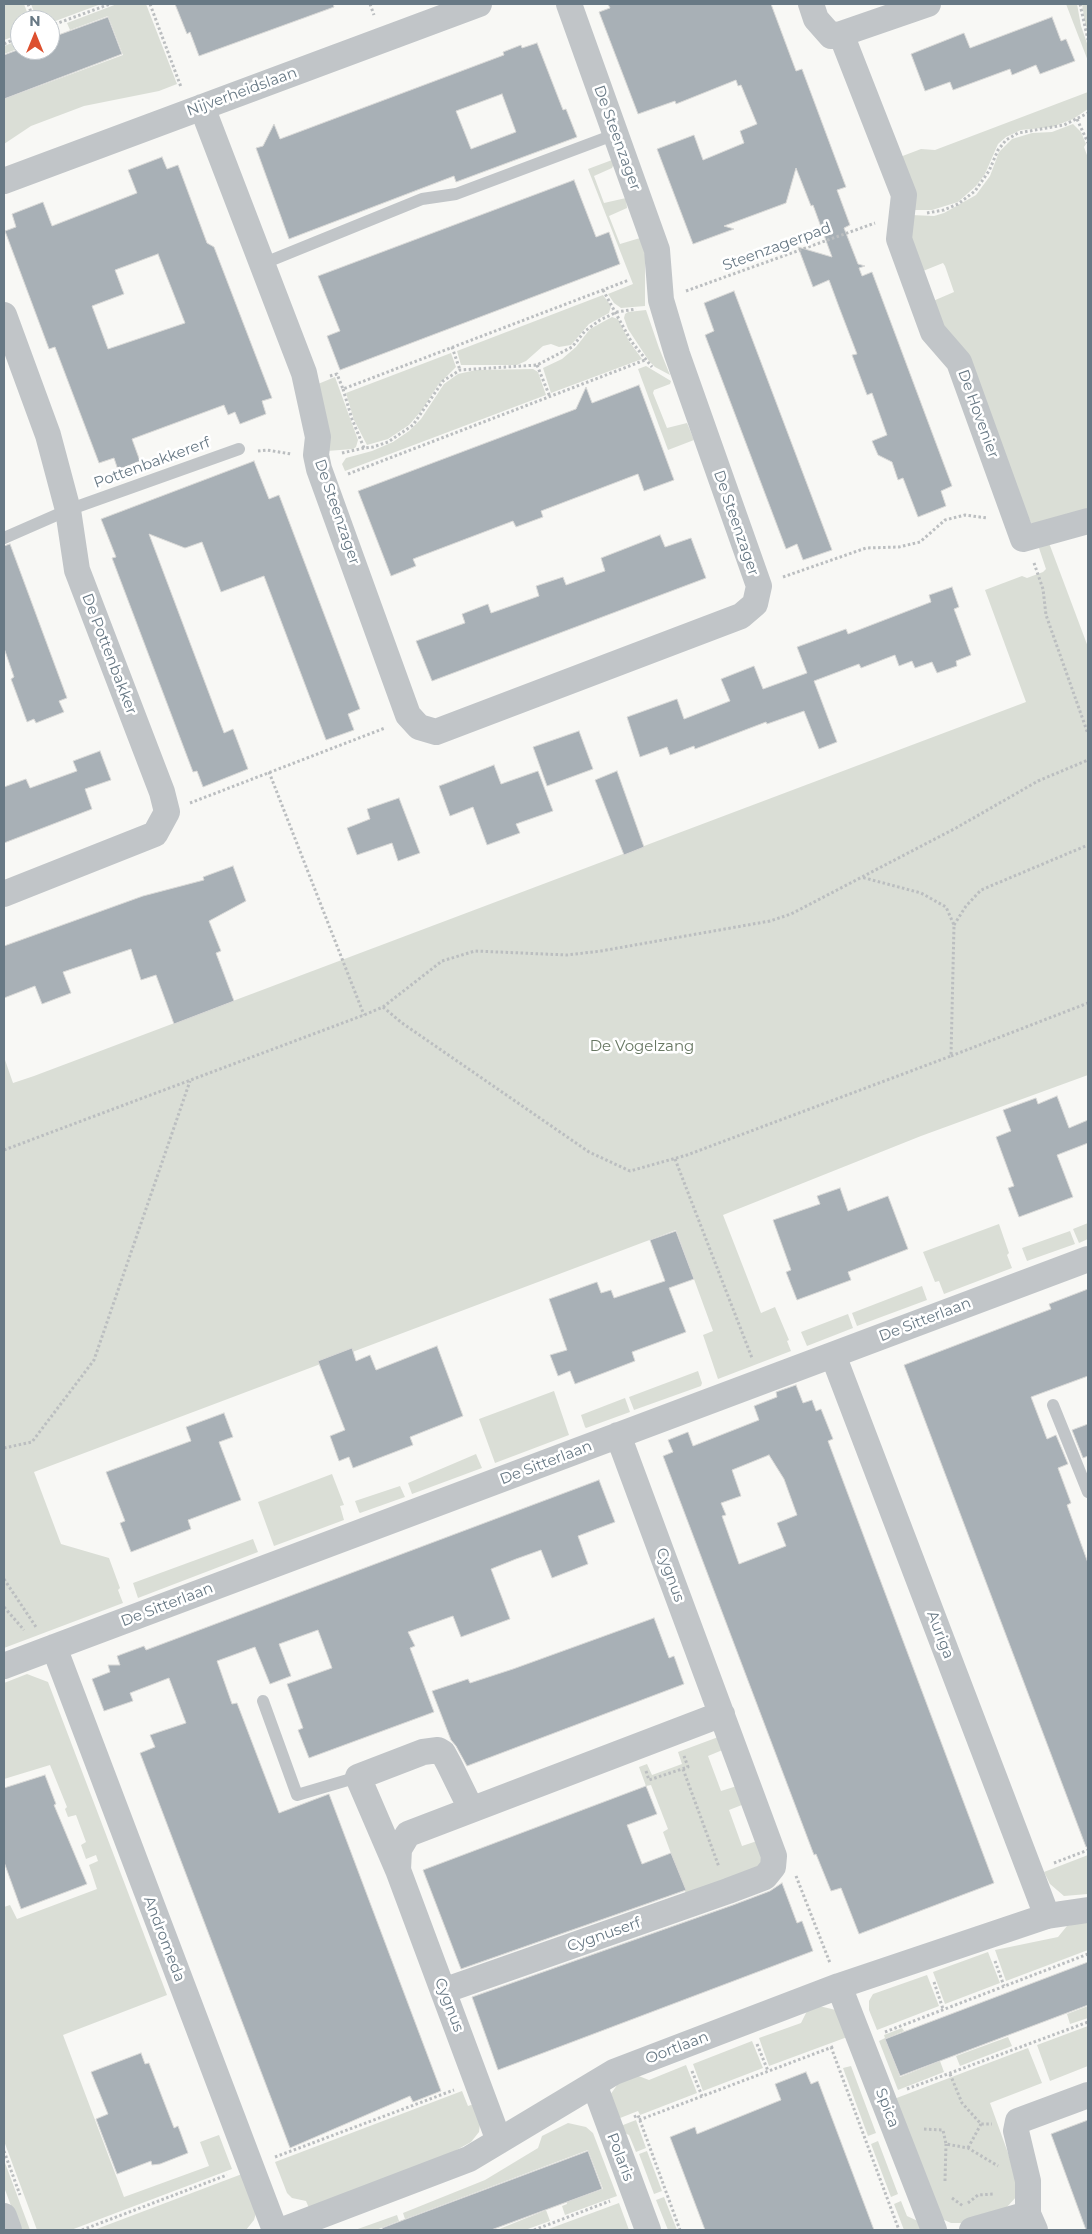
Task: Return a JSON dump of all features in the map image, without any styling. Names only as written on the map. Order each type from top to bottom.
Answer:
[{"type":"street","name":"Nijverheidslaan","points":[[4,181],[196,109],[420,14],[479,4]]},
{"type":"street","name":"De Steenzager","points":[[196,109],[262,264],[304,373],[318,437],[316,455],[319,469],[408,715],[419,727],[436,732],[741,616],[755,604],[758,586],[661,300],[657,250],[569,4]]},
{"type":"street","points":[[811,4],[816,19],[831,36],[928,4]]},
{"type":"street","name":"De Hovenier","points":[[841,34],[904,194],[899,239],[933,332],[959,362],[1023,539]]},
{"type":"street","name":"De Pottenbakker","points":[[4,315],[48,435],[68,510],[77,570],[162,792],[166,812]]},
{"type":"street","points":[[1023,539],[1088,521]]},
{"type":"street","points":[[4,894],[155,834],[166,812]]},
{"type":"street","name":"De Sitterlaan","points":[[4,1666],[1088,1259]]},
{"type":"street","name":"Auriga","points":[[833,1355],[1047,1916]]},
{"type":"street","name":"Cygnus","points":[[618,1435],[774,1856],[768,1872]]},
{"type":"street","name":"Andromeda","points":[[51,1648],[274,2230]]},
{"type":"street","name":"Cygnus","points":[[398,1870],[399,1849],[408,1834],[722,1714]]},
{"type":"street","points":[[358,1777],[423,1752],[438,1750],[443,1753],[450,1764],[472,1809]]},
{"type":"street","name":"Cygnus","points":[[358,1777],[398,1870],[499,2141]]},
{"type":"street","name":"Cygnuserf","points":[[443,1991],[728,1891],[768,1872]]},
{"type":"street","name":"Oortlaan","points":[[283,2230],[469,2159],[614,2072],[839,1986],[1047,1916],[1088,1910]]},
{"type":"street","name":"Spica","points":[[839,1986],[934,2230]]},
{"type":"street","name":"Polaris","points":[[594,2084],[648,2230]]},
{"type":"street","points":[[972,2230],[1030,2220],[1028,2181],[1016,2131],[1018,2121],[1088,2095]]},
{"type":"street","points":[[9,2230],[14,2210]]},
{"type":"lane","points":[[262,264],[422,199],[456,194],[616,134]]},
{"type":"lane","name":"Pottenbakkererf","points":[[4,538],[68,510],[239,449]]},
{"type":"lane","points":[[1053,1405],[1088,1492]]},
{"type":"lane","points":[[263,1701],[297,1795],[358,1777]]},
{"type":"path","points":[[60,22],[108,4]]},
{"type":"path","points":[[150,4],[196,109]]},
{"type":"path","points":[[1080,4],[1088,40]]},
{"type":"path","name":"Steenzagerpad","points":[[537,365],[572,346],[585,331],[600,320],[617,312],[646,307],[901,214],[944,210],[958,204],[975,191],[989,171],[998,150],[1006,140],[1018,133],[1051,129],[1088,113]]},
{"type":"path","points":[[1077,119],[1088,142]]},
{"type":"path","points":[[343,389],[629,280]]},
{"type":"path","points":[[603,290],[617,312],[631,341],[645,360],[655,370],[668,377],[686,377]]},
{"type":"path","points":[[452,347],[460,370]]},
{"type":"path","name":"De Steenzager","points":[[345,476],[645,360]]},
{"type":"path","points":[[306,385],[337,374],[364,448],[388,442],[412,425],[443,381],[460,370],[537,365],[550,397]]},
{"type":"path","points":[[239,449],[251,452],[266,450],[316,455]]},
{"type":"path","points":[[758,586],[866,548],[899,547],[920,542],[945,520],[951,518],[964,515],[1000,519],[1015,514]]},
{"type":"path","points":[[1023,539],[1043,589],[1046,615],[1088,734]]},
{"type":"path","points":[[166,812],[411,718]]},
{"type":"path","points":[[4,1150],[383,1007],[442,961],[475,951],[567,955],[602,951],[770,921],[791,914],[956,828],[1038,781],[1088,760]]},
{"type":"path","points":[[269,772],[364,1015]]},
{"type":"path","points":[[954,925],[966,906],[981,890],[1088,845]]},
{"type":"path","points":[[861,877],[921,893],[946,907],[954,925],[951,1056]]},
{"type":"path","points":[[383,1007],[402,1023],[589,1152],[630,1171],[675,1159],[1088,1003]]},
{"type":"path","points":[[4,1448],[32,1442],[94,1360],[190,1080]]},
{"type":"path","points":[[675,1159],[761,1382]]},
{"type":"path","points":[[4,1579],[51,1648]]},
{"type":"path","points":[[683,1769],[728,1891]]},
{"type":"path","points":[[1030,1872],[1088,1850]]},
{"type":"path","points":[[768,1872],[798,1876],[839,1986]]},
{"type":"path","points":[[639,2120],[831,2047],[860,2039],[1088,1954]]},
{"type":"path","points":[[883,2098],[1088,2022]]},
{"type":"path","points":[[831,2047],[899,2230]]},
{"type":"path","points":[[950,2074],[962,2103],[981,2124],[1017,2127]]},
{"type":"path","points":[[82,2230],[477,2082]]},
{"type":"path","points":[[968,2148],[981,2124]]},
{"type":"path","points":[[866,2142],[895,2129],[942,2130],[946,2144],[945,2186]]},
{"type":"path","points":[[946,2144],[968,2148],[998,2166],[999,2176]]},
{"type":"path","points":[[4,2151],[14,2210]]},
{"type":"path","points":[[534,2230],[633,2192]]},
{"type":"path","points":[[949,2193],[953,2201],[963,2206],[978,2195],[1001,2194],[1030,2220]]},
{"type":"green space","points":[[4,4],[24,4],[26,10],[10,10],[10,38],[4,40]]},
{"type":"green space","points":[[31,4],[101,4],[60,19],[60,10],[33,10]]},
{"type":"green space","points":[[117,4],[146,4],[177,84],[159,91],[84,106],[31,126],[4,144],[4,99],[123,55],[108,16],[70,30],[67,23]]},
{"type":"green space","points":[[1066,4],[1077,4],[1081,26],[1088,46],[1088,61]]},
{"type":"green space","points":[[1082,4],[1088,4],[1088,32],[1085,23]]},
{"type":"green space","points":[[10,44],[10,52],[4,54],[4,46]]},
{"type":"green space","points":[[1088,92],[1088,109],[1073,119],[1052,127],[1021,130],[1006,137],[998,144],[985,174],[976,186],[958,202],[932,210],[911,210],[900,157],[921,149],[935,150]]},
{"type":"green space","points":[[1073,124],[1081,132],[1086,144],[1084,147],[1088,158],[1088,510],[1035,526],[1031,523],[943,331],[933,301],[954,292],[945,266],[943,263],[923,271],[908,242],[911,215],[934,216],[944,213],[976,195],[990,176],[999,152],[1012,139],[1032,133],[1052,132]]},
{"type":"green space","points":[[612,160],[614,164],[612,168],[594,176],[604,203],[626,198],[627,208],[609,216],[620,244],[640,238],[645,254],[645,306],[621,308],[614,303],[608,294],[633,284],[588,169]]},
{"type":"green space","points":[[603,295],[611,306],[609,313],[589,324],[571,345],[559,347],[551,344],[543,346],[526,361],[517,365],[461,365],[457,351]]},
{"type":"green space","points":[[646,310],[670,375],[655,367],[649,361],[628,329],[624,318],[625,314]]},
{"type":"green space","points":[[612,317],[618,319],[629,341],[642,359],[551,393],[543,368],[562,359],[576,347],[590,329]]},
{"type":"green space","points":[[451,353],[456,367],[438,385],[422,410],[409,425],[388,439],[367,445],[354,420],[346,393]]},
{"type":"green space","points":[[646,366],[671,381],[670,384],[654,390],[653,393],[667,428],[687,423],[694,440],[668,450],[638,369]]},
{"type":"green space","points":[[533,369],[538,372],[546,395],[345,471],[342,464],[346,458],[372,451],[393,442],[409,431],[421,419],[444,384],[458,374],[476,370]]},
{"type":"green space","points":[[335,377],[358,440],[356,447],[353,449],[327,451],[318,384]]},
{"type":"green space","name":"De Vogelzang","points":[[1049,543],[1088,647],[1088,1075],[921,1136],[723,1215],[761,1313],[775,1307],[789,1340],[787,1341],[791,1351],[718,1379],[703,1335],[713,1331],[676,1230],[34,1472],[61,1544],[109,1558],[120,1588],[118,1590],[123,1603],[4,1648],[4,1057],[13,1083],[34,1076],[1026,702],[985,590],[1022,576],[1027,578],[1043,572],[1046,569],[1039,548]]},
{"type":"green space","points":[[1088,1223],[1088,1239],[1079,1243],[1073,1229]]},
{"type":"green space","points":[[999,1224],[1012,1268],[944,1294],[939,1281],[935,1282],[923,1252]]},
{"type":"green space","points":[[1070,1231],[1075,1244],[1027,1261],[1022,1248]]},
{"type":"green space","points":[[922,1286],[927,1300],[857,1326],[852,1313]]},
{"type":"green space","points":[[848,1314],[853,1328],[807,1346],[801,1332]]},
{"type":"green space","points":[[698,1371],[702,1383],[701,1386],[634,1410],[629,1397]]},
{"type":"green space","points":[[554,1391],[569,1435],[495,1463],[479,1419]]},
{"type":"green space","points":[[625,1398],[630,1412],[585,1427],[581,1415]]},
{"type":"green space","points":[[476,1454],[482,1468],[412,1494],[408,1483]]},
{"type":"green space","points":[[332,1474],[344,1505],[340,1506],[344,1520],[274,1546],[258,1502]]},
{"type":"green space","points":[[400,1486],[405,1497],[359,1512],[355,1501]]},
{"type":"green space","points":[[253,1539],[258,1552],[138,1598],[133,1583]]},
{"type":"green space","points":[[27,1674],[48,1682],[167,1995],[63,2035],[124,2197],[209,2166],[200,2142],[219,2135],[232,2169],[71,2230],[37,2230],[4,2141],[4,1907],[10,1905],[17,1919],[97,1889],[89,1865],[98,1861],[96,1855],[86,1859],[81,1845],[86,1842],[76,1815],[68,1817],[65,1809],[67,1807],[50,1765],[4,1779],[4,1683]]},
{"type":"green space","points":[[721,1736],[725,1749],[708,1756],[721,1791],[740,1785],[747,1803],[729,1810],[742,1846],[760,1840],[763,1866],[688,1899],[663,1832],[668,1829],[651,1785],[646,1786],[639,1767],[647,1764],[652,1775],[682,1764],[678,1752]]},
{"type":"green space","points":[[1088,1855],[1088,1894],[1064,1896],[1050,1884],[1044,1872]]},
{"type":"green space","points":[[1088,1921],[1088,1950],[1006,1981],[995,1950],[1058,1937],[1067,1926]]},
{"type":"green space","points":[[988,1952],[1000,1983],[945,2004],[933,1972]]},
{"type":"green space","points":[[927,1975],[939,2006],[877,2030],[869,2010],[869,2001],[873,1994]]},
{"type":"green space","points":[[819,2006],[836,2010],[850,2036],[769,2066],[759,2038],[801,2023],[807,2011]]},
{"type":"green space","points":[[1088,2006],[1088,2018],[1070,2024],[1067,2014]]},
{"type":"green space","points":[[1088,2026],[1088,2066],[1050,2081],[1037,2045]]},
{"type":"green space","points":[[902,2028],[904,2031],[885,2039],[900,2077],[940,2061],[944,2072],[898,2090],[879,2041],[885,2038],[884,2035]]},
{"type":"green space","points":[[1008,2037],[1012,2046],[960,2066],[956,2056]]},
{"type":"green space","points":[[752,2041],[763,2068],[703,2091],[693,2064]]},
{"type":"green space","points":[[1028,2048],[1042,2083],[990,2103],[1017,2178],[1017,2196],[1007,2207],[962,2223],[951,2223],[942,2219],[894,2099]]},
{"type":"green space","points":[[686,2065],[697,2093],[640,2115],[638,2111],[615,2120],[610,2095],[620,2081],[636,2075],[649,2080]]},
{"type":"green space","points":[[851,2066],[876,2133],[868,2136],[843,2068]]},
{"type":"green space","points":[[462,2091],[468,2106],[474,2104],[480,2124],[479,2132],[471,2142],[444,2157],[309,2208],[306,2201],[292,2198],[287,2193],[275,2162]]},
{"type":"green space","points":[[636,2120],[646,2148],[636,2152],[629,2135],[620,2131],[618,2127]]},
{"type":"green space","points":[[568,2123],[586,2127],[593,2133],[617,2196],[565,2215],[562,2206],[567,2204],[567,2202],[603,2189],[588,2150],[405,2219],[403,2213],[485,2180],[538,2148],[542,2136]]},
{"type":"green space","points":[[878,2141],[898,2194],[891,2197],[871,2144]]},
{"type":"green space","points":[[647,2151],[662,2191],[654,2194],[639,2154]]},
{"type":"green space","points":[[4,2160],[30,2230],[20,2230],[4,2187]]},
{"type":"green space","points":[[242,2174],[256,2213],[254,2220],[246,2230],[94,2230]]},
{"type":"green space","points":[[664,2197],[677,2230],[668,2230],[656,2200]]},
{"type":"green space","points":[[901,2201],[907,2216],[920,2222],[923,2230],[904,2230],[894,2204]]},
{"type":"green space","points":[[619,2203],[629,2230],[546,2230]]},
{"type":"green space","points":[[546,2210],[550,2221],[525,2230],[497,2230]]},
{"type":"green space","points":[[397,2215],[399,2221],[376,2230],[355,2230]]},
{"type":"building","points":[[175,4],[333,4],[334,7],[199,56],[190,32],[187,34]]},
{"type":"building","points":[[608,4],[771,4],[796,71],[802,69],[846,187],[837,190],[850,225],[844,228],[858,264],[865,266],[859,268],[862,276],[872,272],[952,486],[941,491],[946,506],[918,517],[903,478],[898,480],[892,462],[878,455],[872,441],[887,435],[872,393],[867,395],[852,355],[857,354],[829,280],[813,287],[798,247],[832,257],[813,205],[811,206],[796,168],[786,203],[724,226],[734,229],[693,244],[657,149],[694,135],[703,160],[744,143],[740,131],[757,124],[741,85],[738,86],[736,80],[676,104],[675,101],[638,114],[599,12],[610,8]]},
{"type":"building","points":[[108,17],[122,54],[4,99],[4,55],[10,53],[10,60],[60,60],[60,34]]},
{"type":"building","points":[[1052,17],[1061,41],[1066,39],[1075,61],[1040,74],[1036,65],[1012,75],[1010,69],[953,90],[950,82],[925,91],[911,54],[964,33],[970,48]]},
{"type":"building","points":[[537,43],[563,110],[566,109],[577,137],[456,182],[454,176],[289,239],[256,148],[263,146],[274,124],[280,139],[504,55],[503,52],[521,45],[522,48]],"holes":[[[502,94],[516,132],[471,149],[456,111]]]},
{"type":"building","points":[[162,157],[167,169],[178,165],[207,243],[214,247],[272,398],[262,401],[266,414],[240,424],[235,412],[228,415],[224,405],[132,439],[140,461],[118,470],[114,458],[99,463],[55,347],[49,349],[5,231],[16,227],[12,214],[43,202],[52,226],[137,193],[128,170]],"holes":[[[158,254],[185,323],[108,349],[92,306],[124,294],[115,270]]]},
{"type":"building","points":[[574,180],[596,237],[609,232],[620,264],[340,370],[327,336],[340,331],[318,276]]},
{"type":"building","points":[[734,291],[832,550],[803,560],[797,544],[786,549],[705,335],[714,331],[704,303]]},
{"type":"building","points":[[639,385],[674,480],[644,491],[638,474],[541,511],[543,517],[516,527],[513,521],[413,559],[416,566],[391,576],[358,491],[576,409],[586,387],[592,403]]},
{"type":"building","points":[[254,461],[269,499],[279,495],[360,709],[348,714],[354,730],[326,740],[264,576],[221,592],[202,542],[185,548],[149,534],[224,733],[233,729],[248,769],[203,787],[197,771],[193,772],[112,558],[116,557],[101,519]]},
{"type":"building","points":[[660,535],[665,547],[691,538],[706,578],[432,681],[416,641],[465,623],[462,614],[488,604],[491,613],[539,596],[536,586],[563,577],[566,585],[605,571],[601,558]]},
{"type":"building","points":[[10,544],[67,698],[59,701],[64,712],[36,723],[34,719],[27,722],[11,679],[14,677],[4,648],[4,546]]},
{"type":"building","points":[[952,587],[959,607],[954,609],[971,655],[956,661],[957,666],[937,673],[932,662],[915,668],[912,661],[899,666],[895,655],[861,668],[859,664],[814,681],[837,742],[819,749],[804,711],[767,724],[766,722],[695,749],[694,746],[670,755],[667,747],[640,757],[627,717],[677,699],[684,719],[730,701],[721,679],[754,666],[763,689],[807,673],[797,647],[846,629],[848,634],[931,602],[929,595]]},
{"type":"building","points":[[579,731],[593,769],[547,786],[533,747]]},
{"type":"building","points":[[100,751],[111,780],[85,789],[92,809],[4,843],[4,787],[26,779],[30,788],[77,771],[73,761]]},
{"type":"building","points":[[494,765],[501,784],[538,771],[553,811],[516,824],[520,833],[487,845],[473,807],[450,816],[439,786]]},
{"type":"building","points":[[617,771],[644,847],[624,855],[595,780]]},
{"type":"building","points":[[399,798],[420,853],[398,861],[392,843],[357,855],[347,828],[370,819],[367,809]]},
{"type":"building","points":[[233,866],[246,901],[209,921],[221,951],[216,953],[234,1001],[174,1024],[156,975],[141,980],[131,949],[63,972],[71,993],[42,1004],[35,986],[4,998],[4,946],[143,896],[204,880],[203,877]]},
{"type":"building","points":[[1057,1096],[1069,1128],[1088,1120],[1088,1143],[1057,1155],[1073,1197],[1019,1217],[1008,1188],[1014,1186],[996,1137],[1011,1131],[1003,1110],[1036,1098],[1038,1104]]},
{"type":"building","points":[[840,1188],[848,1211],[888,1196],[908,1249],[848,1272],[851,1280],[797,1300],[786,1272],[791,1270],[773,1220],[820,1204],[817,1196]]},
{"type":"building","points":[[676,1231],[694,1279],[669,1288],[686,1332],[632,1352],[635,1361],[575,1384],[570,1371],[558,1376],[550,1355],[567,1350],[549,1299],[597,1282],[601,1293],[611,1290],[614,1298],[665,1281],[650,1240]]},
{"type":"building","points":[[1088,1289],[1088,1376],[1031,1397],[1047,1439],[1056,1435],[1068,1464],[1058,1468],[1071,1503],[1067,1505],[1088,1563],[1088,1847],[1086,1847],[904,1365],[1051,1309],[1049,1304]]},
{"type":"building","points":[[437,1346],[463,1416],[410,1437],[413,1445],[353,1468],[349,1457],[339,1461],[330,1436],[345,1430],[318,1361],[352,1348],[356,1361],[370,1355],[376,1370]]},
{"type":"building","points":[[796,1385],[803,1403],[812,1400],[816,1411],[821,1409],[833,1439],[828,1441],[994,1883],[859,1934],[841,1888],[831,1891],[816,1854],[814,1855],[663,1456],[673,1452],[668,1440],[688,1432],[693,1446],[759,1420],[754,1406],[777,1397],[776,1392]],"holes":[[[769,1455],[784,1479],[797,1515],[777,1523],[786,1546],[739,1564],[722,1516],[726,1515],[721,1503],[741,1496],[732,1470]]]},
{"type":"building","points":[[224,1413],[233,1437],[219,1442],[241,1500],[188,1520],[191,1529],[131,1552],[120,1523],[125,1521],[106,1472],[191,1441],[186,1427]]},
{"type":"building","points":[[1088,1424],[1088,1456],[1083,1458],[1072,1430]]},
{"type":"building","points":[[599,1480],[615,1522],[578,1536],[588,1564],[552,1578],[541,1550],[516,1559],[491,1569],[510,1619],[461,1637],[453,1616],[408,1632],[415,1646],[410,1648],[434,1712],[309,1758],[298,1730],[303,1728],[287,1684],[332,1668],[318,1630],[279,1644],[291,1676],[270,1684],[255,1647],[217,1661],[232,1704],[237,1703],[279,1813],[329,1794],[441,2091],[413,2102],[410,2096],[290,2148],[140,1753],[155,1747],[150,1735],[186,1723],[169,1678],[130,1693],[133,1701],[104,1711],[92,1679],[110,1672],[108,1665],[120,1665],[117,1656],[144,1646],[146,1650]]},
{"type":"building","points":[[654,1618],[669,1658],[674,1656],[684,1684],[467,1766],[451,1740],[432,1691],[468,1679],[470,1683],[513,1669]]},
{"type":"building","points":[[45,1775],[56,1804],[54,1805],[87,1884],[21,1909],[4,1862],[4,1788]]},
{"type":"building","points":[[646,1786],[657,1814],[627,1825],[642,1864],[671,1853],[686,1890],[461,1969],[423,1870]]},
{"type":"building","points":[[782,1883],[797,1923],[802,1921],[813,1951],[498,2070],[472,1997],[733,1905],[770,1891]]},
{"type":"building","points":[[1088,1962],[1088,2005],[900,2076],[885,2039]]},
{"type":"building","points":[[141,2053],[145,2064],[149,2063],[174,2128],[178,2126],[188,2153],[160,2164],[152,2165],[151,2161],[117,2174],[96,2119],[108,2114],[91,2072]]},
{"type":"building","points":[[806,2072],[811,2084],[818,2081],[874,2230],[705,2230],[670,2137],[695,2127],[697,2134],[781,2100],[775,2084]]},
{"type":"building","points":[[1088,2120],[1088,2230],[1086,2230],[1051,2134]]},
{"type":"building","points":[[588,2151],[602,2189],[491,2230],[383,2230],[382,2228]]}]
